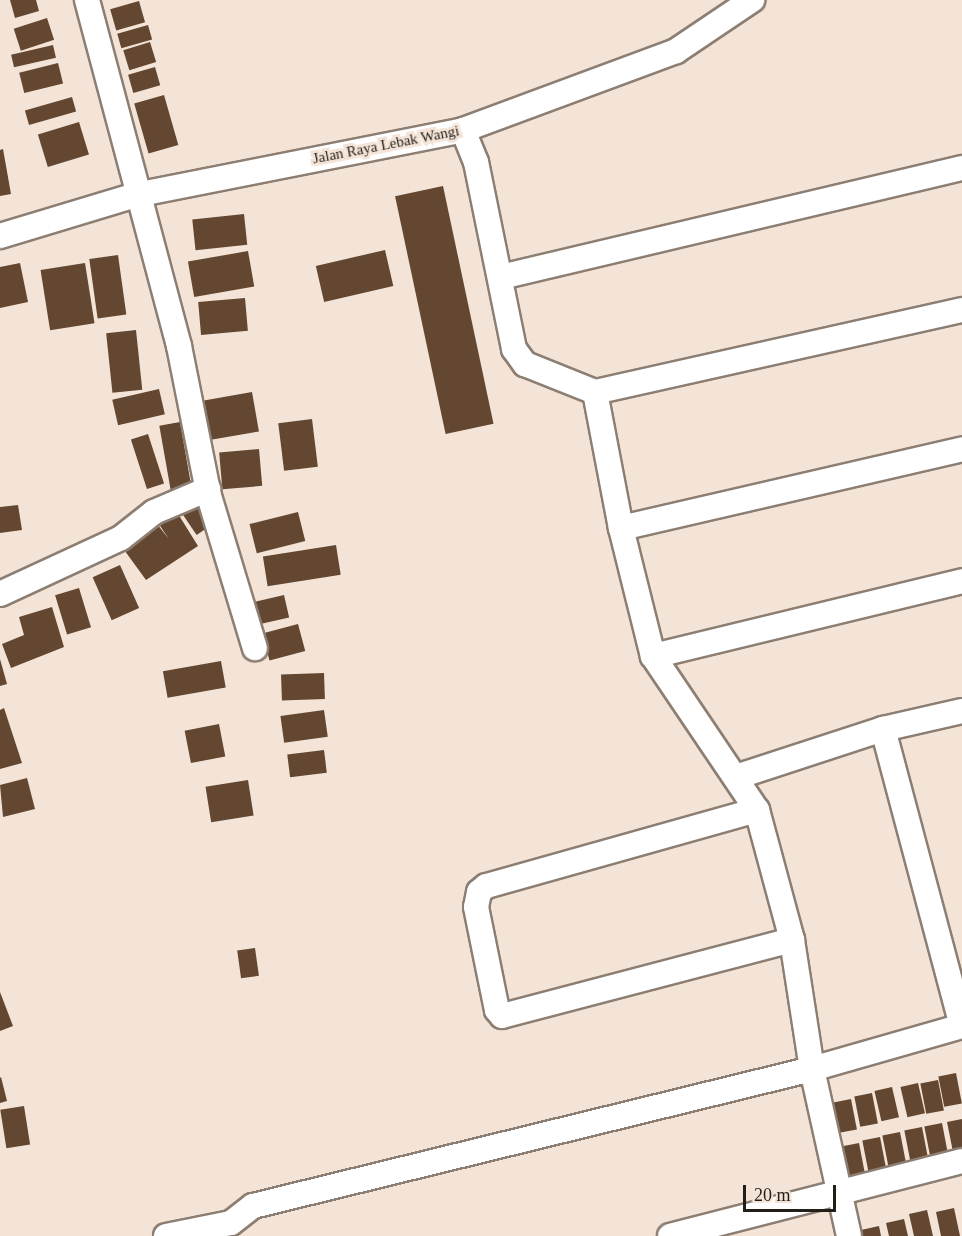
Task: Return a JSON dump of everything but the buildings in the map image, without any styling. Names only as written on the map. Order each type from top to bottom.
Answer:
[{"type":"street","points":[[87,0],[136,195],[179,346],[208,489],[255,648]]},
{"type":"street","name":"Jalan Raya Lebak Wangi","points":[[0,236],[136,195],[463,130],[676,51],[752,0]]},
{"type":"street","points":[[463,130],[476,162],[514,349],[525,364],[595,392],[962,310]]},
{"type":"street","points":[[501,277],[962,168]]},
{"type":"street","points":[[595,392],[621,528],[653,656],[757,810],[792,940],[812,1069],[849,1236]]},
{"type":"street","points":[[621,528],[962,449]]},
{"type":"street","points":[[0,594],[121,538],[154,512],[208,489]]},
{"type":"street","points":[[653,656],[962,581]]},
{"type":"street","points":[[736,777],[883,729],[962,711]]},
{"type":"street","points":[[166,1236],[232,1230],[253,1206],[812,1069],[962,1025],[883,729]]},
{"type":"street","points":[[757,810],[486,886],[479,892],[476,907],[497,1010],[502,1016],[792,940]]},
{"type":"street","points":[[670,1236],[962,1161]]}]
